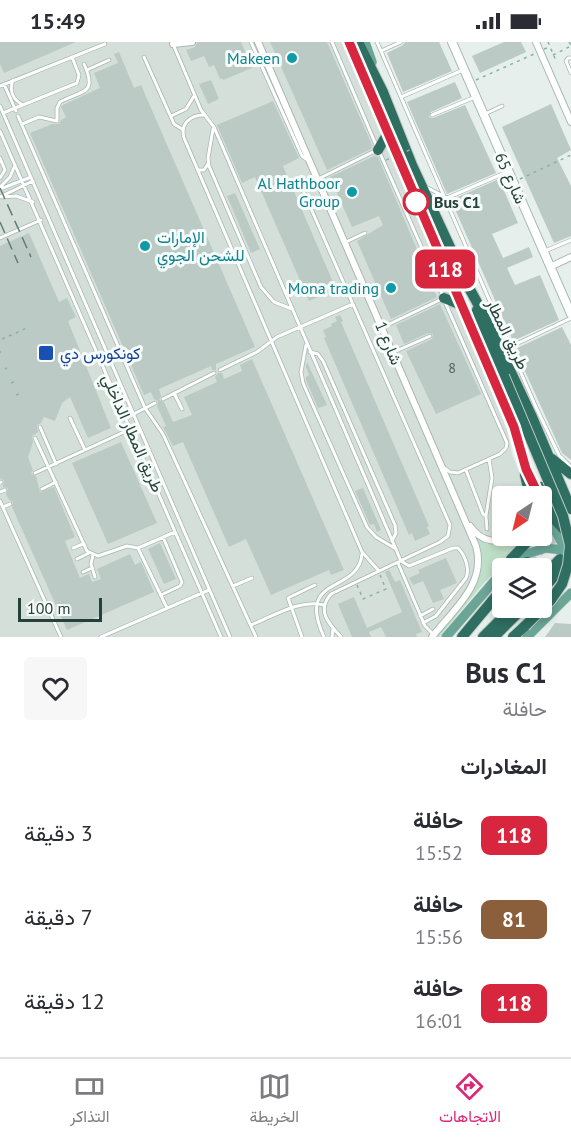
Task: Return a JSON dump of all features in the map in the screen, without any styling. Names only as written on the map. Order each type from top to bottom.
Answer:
[{"type":"highway","name":"طريق المطار","points":[[348,42],[514,427],[526,469],[534,486]]},
{"type":"highway","name":"طريق المطار","points":[[358,42],[375,76],[421,185],[532,417],[571,509]]},
{"type":"highway","points":[[378,150],[388,134]]},
{"type":"highway","points":[[444,298],[461,305]]},
{"type":"highway","points":[[475,300],[480,323],[563,516],[570,545],[568,565],[562,584],[526,632],[513,637]]},
{"type":"highway","points":[[532,417],[535,405]]},
{"type":"highway","points":[[514,427],[527,453],[554,523]]},
{"type":"highway","points":[[547,454],[571,474]]},
{"type":"highway","points":[[526,469],[527,486]]},
{"type":"highway","points":[[554,523],[564,524],[571,518]]},
{"type":"highway","points":[[552,520],[571,537]]},
{"type":"highway","points":[[512,558],[523,546]]},
{"type":"highway","points":[[552,570],[567,558]]},
{"type":"highway","points":[[552,577],[567,558]]},
{"type":"highway","points":[[462,637],[492,601]]},
{"type":"highway","points":[[483,637],[502,618]]},
{"type":"highway","points":[[494,637],[513,618]]},
{"type":"main road","points":[[365,42],[375,76]]},
{"type":"main road","points":[[567,558],[554,523],[571,509]]},
{"type":"main road","points":[[551,548],[567,558]]},
{"type":"main road","points":[[527,558],[536,550],[551,548],[563,553],[567,558]]},
{"type":"main road","points":[[446,637],[492,584]]},
{"type":"main road","points":[[545,620],[571,593]]},
{"type":"main road","points":[[526,632],[571,604]]},
{"type":"street","points":[[172,43],[192,42]]},
{"type":"street","name":"شارع 1","points":[[258,42],[267,69],[394,352],[479,555],[478,573],[470,590],[433,636]]},
{"type":"street","name":"شارع 65","points":[[452,42],[571,316]]},
{"type":"street","points":[[536,42],[568,106],[571,122]]},
{"type":"street","points":[[550,267],[571,257]]},
{"type":"street","points":[[464,517],[474,531],[484,539],[492,541]]},
{"type":"lane","points":[[251,42],[267,69]]},
{"type":"lane","points":[[332,42],[507,443],[504,452],[466,470],[454,473],[442,466]]},
{"type":"lane","points":[[377,42],[535,405],[559,455],[571,467]]},
{"type":"lane","points":[[381,51],[401,42]]},
{"type":"lane","points":[[172,43],[204,115],[214,127],[396,549],[423,623],[433,636]]},
{"type":"lane","points":[[15,110],[2,85],[105,44]]},
{"type":"lane","points":[[80,54],[82,59]]},
{"type":"lane","points":[[3,113],[77,83],[79,75],[72,57]]},
{"type":"lane","points":[[144,57],[176,126],[182,129],[197,170],[362,552],[379,571]]},
{"type":"lane","points":[[571,58],[566,61],[571,73]]},
{"type":"lane","points":[[87,70],[109,60]]},
{"type":"lane","points":[[22,124],[39,117],[57,121],[57,108],[60,102],[88,88],[90,80],[84,64]]},
{"type":"lane","points":[[401,97],[464,70]]},
{"type":"lane","points":[[13,80],[12,93],[23,105]]},
{"type":"lane","points":[[171,116],[186,109],[194,94]]},
{"type":"lane","points":[[432,115],[476,97]]},
{"type":"lane","points":[[0,106],[230,637]]},
{"type":"lane","points":[[483,114],[502,106]]},
{"type":"lane","points":[[182,129],[190,118],[204,115]]},
{"type":"lane","points":[[18,116],[145,408],[163,434],[256,637]]},
{"type":"lane","points":[[197,170],[203,170],[208,164],[214,127]]},
{"type":"lane","name":"طريق المطار الداخلي","points":[[0,131],[41,220],[221,637]]},
{"type":"lane","points":[[318,179],[378,150]]},
{"type":"lane","points":[[0,158],[5,170],[0,178]]},
{"type":"lane","points":[[0,188],[10,177],[16,163]]},
{"type":"lane","points":[[208,164],[261,286],[274,302],[292,309]]},
{"type":"lane","points":[[445,198],[509,171]]},
{"type":"lane","points":[[0,188],[32,179]]},
{"type":"lane","points":[[298,179],[450,525],[450,531],[444,539],[331,594],[324,605],[324,616],[340,637]]},
{"type":"lane","points":[[0,197],[24,182]]},
{"type":"lane","points":[[421,185],[445,198]]},
{"type":"lane","points":[[0,197],[16,196],[33,202]]},
{"type":"lane","points":[[0,238],[41,220]]},
{"type":"lane","points":[[346,242],[365,232]]},
{"type":"lane","points":[[544,252],[571,240]]},
{"type":"lane","points":[[383,327],[444,298]]},
{"type":"lane","points":[[220,370],[257,352],[272,340],[353,304]]},
{"type":"lane","points":[[510,347],[571,316]]},
{"type":"lane","points":[[394,352],[430,336]]},
{"type":"lane","points":[[307,343],[301,375],[307,393],[364,521],[376,537],[396,549]]},
{"type":"lane","points":[[310,352],[318,354],[323,361],[395,525],[396,533],[392,541]]},
{"type":"lane","points":[[163,399],[214,373]]},
{"type":"lane","points":[[174,393],[182,409]]},
{"type":"lane","points":[[126,418],[155,403]]},
{"type":"lane","points":[[70,418],[85,450]]},
{"type":"lane","points":[[35,473],[138,426]]},
{"type":"lane","points":[[40,427],[56,464]]},
{"type":"lane","points":[[35,438],[83,544],[91,554],[95,577]]},
{"type":"lane","points":[[487,529],[486,516],[492,478],[489,459]]},
{"type":"lane","points":[[466,470],[483,514],[486,516]]},
{"type":"lane","points":[[42,489],[56,482]]},
{"type":"lane","points":[[0,492],[5,490]]},
{"type":"lane","points":[[0,501],[61,637]]},
{"type":"lane","points":[[3,507],[10,504]]},
{"type":"lane","points":[[77,559],[91,554],[103,555],[127,546],[138,548],[176,532]]},
{"type":"lane","points":[[161,595],[180,586],[182,582],[163,537]]},
{"type":"lane","points":[[73,548],[83,544]]},
{"type":"lane","points":[[138,548],[167,608]]},
{"type":"lane","points":[[399,562],[406,566],[413,566],[455,548],[460,550],[468,575],[436,616],[423,623]]},
{"type":"lane","points":[[324,637],[317,620],[318,604],[328,589],[358,570],[362,552]]},
{"type":"lane","points":[[83,572],[92,568]]},
{"type":"lane","points":[[233,586],[252,578]]},
{"type":"lane","points":[[302,637],[287,600],[289,596],[315,585]]},
{"type":"lane","points":[[101,637],[209,590]]},
{"type":"lane","points":[[251,625],[308,603],[324,605]]},
{"type":"lane","points":[[420,616],[433,609]]},
{"type":"lane","points":[[332,637],[333,628]]},
{"type":"path","points":[[548,42],[557,63]]},
{"type":"path","points":[[553,55],[570,44]]},
{"type":"path","points":[[470,83],[550,47]]},
{"type":"path","points":[[386,160],[412,149]]},
{"type":"path","points":[[513,182],[571,155]]},
{"type":"path","points":[[2,339],[27,328]]},
{"type":"path","points":[[355,582],[363,599],[386,589],[379,571]]},
{"type":"shaded area","points":[[0,42],[343,42],[454,295],[507,430],[512,454],[525,486],[492,486],[492,546],[519,546],[508,558],[492,558],[492,575],[439,637],[0,637]]},
{"type":"green space","points":[[477,539],[503,548],[519,546],[508,558],[492,558],[492,575],[439,637],[435,637],[472,592],[478,579],[482,566],[482,553]]},
{"type":"building","points":[[0,42],[76,42],[4,73],[0,64]]},
{"type":"building","points":[[197,42],[241,42],[252,68],[223,80],[220,79],[214,65],[209,67],[204,56],[191,61],[186,50],[195,47]]},
{"type":"building","points":[[270,42],[327,42],[372,145],[371,149],[327,170]]},
{"type":"building","points":[[405,42],[439,42],[452,71],[403,92],[387,53]]},
{"type":"building","points":[[504,42],[521,42],[526,52],[480,73],[472,56]]},
{"type":"building","name":"الإمارات للشحن الجوي","points":[[119,52],[134,88],[141,85],[255,347],[216,364],[216,370],[212,370],[211,366],[159,389],[161,396],[159,400],[164,402],[173,422],[192,415],[184,397],[217,382],[215,377],[218,373],[222,373],[224,379],[242,371],[240,365],[252,359],[344,570],[331,575],[329,570],[271,595],[246,539],[229,547],[183,442],[173,446],[163,427],[166,426],[157,406],[158,401],[154,399],[151,392],[144,395],[30,133],[52,124],[59,124],[66,117],[61,107],[63,105],[100,88],[94,73],[118,63],[114,54]]},
{"type":"building","points":[[211,80],[219,99],[208,104],[199,84]]},
{"type":"building","points":[[455,82],[462,98],[431,112],[429,117],[433,118],[465,105],[496,173],[447,194],[407,102]]},
{"type":"building","points":[[273,101],[299,158],[283,166],[336,289],[309,301],[255,177],[242,183],[217,125]]},
{"type":"building","points":[[551,104],[571,150],[557,158],[571,186],[571,236],[554,243],[502,127]]},
{"type":"building","points":[[374,156],[378,157],[437,297],[391,319],[357,241],[383,225],[379,216],[352,227],[330,177]]},
{"type":"building","points":[[499,179],[518,223],[492,234],[503,258],[529,247],[533,257],[507,268],[515,285],[540,275],[559,320],[513,341],[451,200]]},
{"type":"building","points":[[235,193],[260,249],[251,253],[227,196]]},
{"type":"building","name":"كونكورس دي","points":[[29,233],[59,302],[67,298],[76,317],[68,321],[111,428],[88,438],[70,397],[62,403],[55,421],[44,417],[37,425],[38,432],[32,436],[33,443],[28,457],[33,470],[31,474],[36,476],[40,492],[54,487],[75,537],[65,541],[80,578],[89,574],[92,582],[101,579],[97,569],[130,554],[135,565],[141,562],[154,592],[67,630],[12,507],[13,502],[6,494],[8,488],[3,487],[4,480],[0,478],[0,246]]},
{"type":"building","points":[[440,304],[481,394],[436,414],[406,351],[432,339],[433,334],[428,333],[404,344],[396,325]]},
{"type":"building","points":[[340,315],[429,526],[427,527],[430,534],[415,541],[412,533],[409,535],[324,338],[326,337],[323,330],[332,326],[331,324],[337,321],[335,317]]},
{"type":"building","points":[[562,327],[571,345],[571,460],[562,453],[515,349]]},
{"type":"building","points":[[307,362],[327,405],[318,408],[306,380],[309,375]]},
{"type":"building","points":[[121,442],[157,523],[108,544],[72,463]]},
{"type":"building","points":[[363,488],[381,530],[377,532],[374,524],[370,525],[355,491]]},
{"type":"building","points":[[160,543],[176,579],[164,584],[148,549]]},
{"type":"building","points":[[446,558],[457,583],[440,590],[444,599],[433,603],[423,581],[413,585],[409,578],[420,573],[418,570]]},
{"type":"building","points":[[389,570],[395,582],[400,580],[422,632],[416,634],[417,637],[386,637],[381,627],[369,632],[371,637],[352,637],[338,604],[354,597],[367,628],[402,612],[385,572]]},
{"type":"building","points":[[555,623],[571,624],[571,637],[545,637]]},
{"type":"tunnel","points":[[532,558],[571,523]]},
{"type":"railway","points":[[0,188],[31,257]]},
{"type":"railway","points":[[0,222],[18,263]]},
{"type":"bus line","name":"118","points":[[349,42],[514,427],[526,469],[534,486]]},
{"type":"place","name":"Makeen","points":[[292,58]]},
{"type":"place","name":"Al Hathboor Group","points":[[352,192]]},
{"type":"place","name":"Bus C1","points":[[416,202]]},
{"type":"place","name":"الإمارات للشحن الجوي","points":[[145,246]]},
{"type":"place","name":"Mona trading","points":[[391,288]]},
{"type":"place","name":"كونكورس دي","points":[[46,353]]}]
